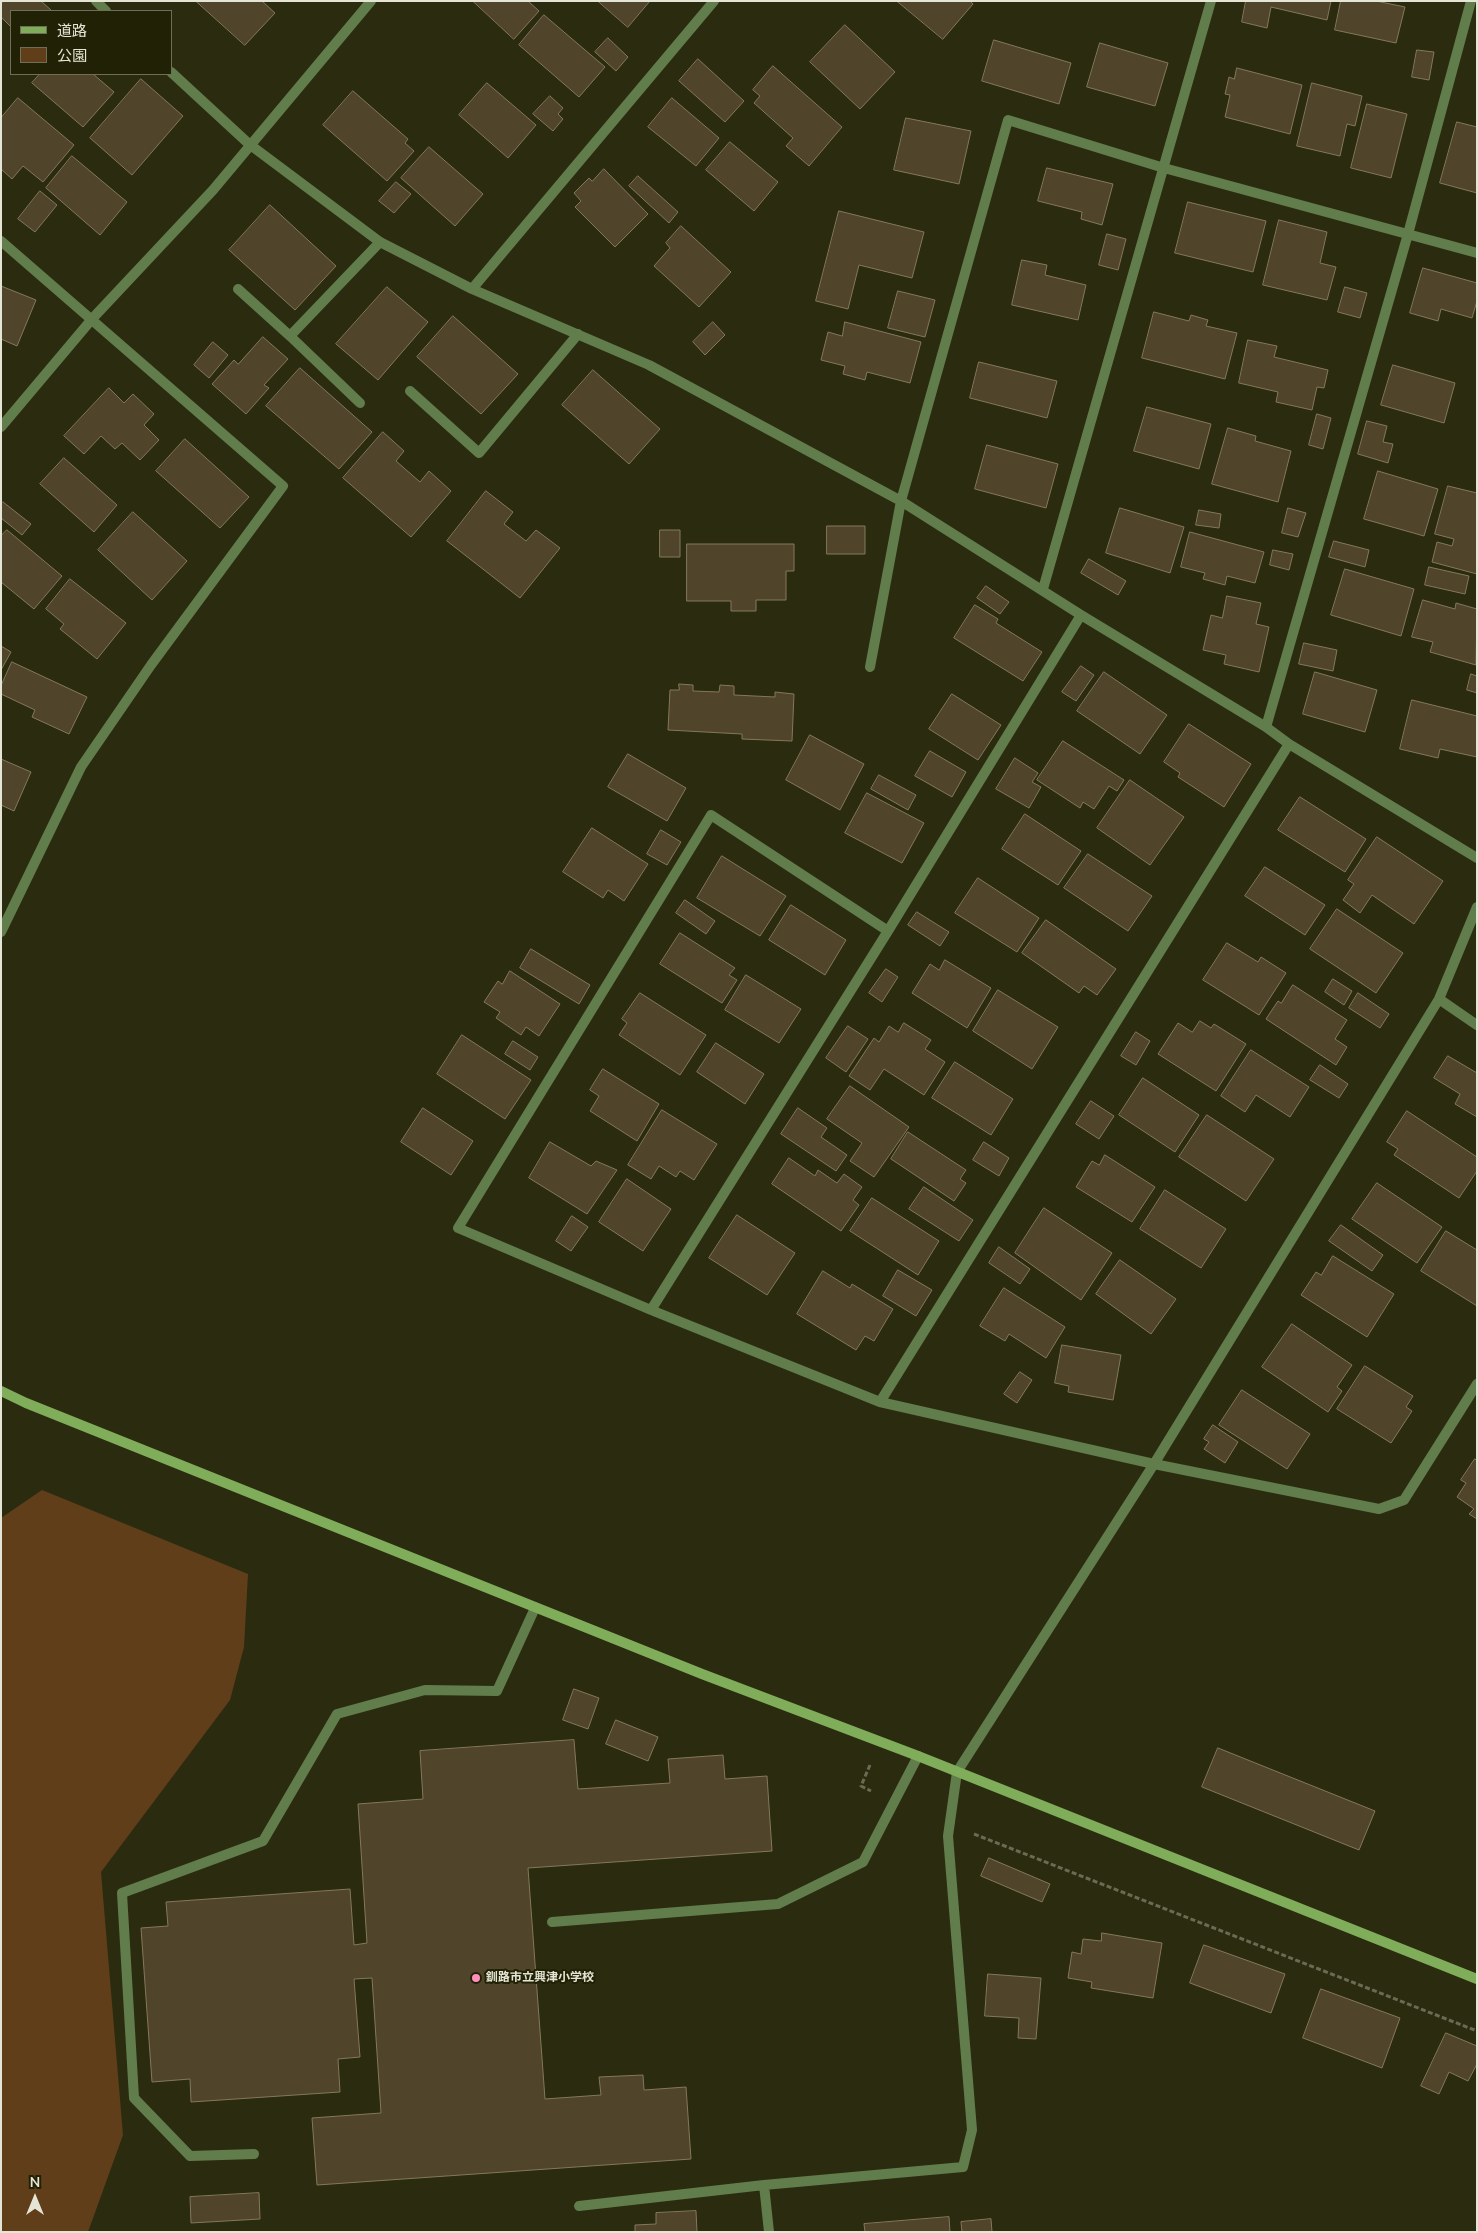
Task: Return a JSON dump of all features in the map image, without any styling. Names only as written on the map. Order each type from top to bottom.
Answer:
[{"type":"street","points":[[96,1],[105,10]]},
{"type":"street","points":[[1,427],[92,319],[213,190],[249,144],[371,1]]},
{"type":"street","points":[[472,289],[714,1]]},
{"type":"street","points":[[1043,589],[1211,1]]},
{"type":"street","points":[[1266,727],[1408,234],[1471,1]]},
{"type":"street","points":[[172,73],[249,144],[380,242],[472,289],[649,365],[901,501],[1080,614],[1266,727],[1289,744],[1477,858]]},
{"type":"street","points":[[870,667],[901,501],[1008,120],[1164,168],[1477,253]]},
{"type":"street","points":[[1,241],[283,486],[151,665],[81,767],[1,932]]},
{"type":"street","points":[[290,336],[380,242]]},
{"type":"street","points":[[238,289],[360,403]]},
{"type":"street","points":[[410,391],[479,453],[578,334]]},
{"type":"street","points":[[651,1310],[888,931],[1080,614]]},
{"type":"street","points":[[880,1402],[1289,744]]},
{"type":"street","points":[[888,931],[711,815],[458,1228],[651,1310],[880,1402],[1154,1464],[1379,1509],[1404,1500],[1477,1384]]},
{"type":"street","points":[[580,2206],[964,2167],[972,2130],[948,1836],[957,1772],[1154,1464],[1439,999],[1477,906]]},
{"type":"street","points":[[1439,999],[1477,1025]]},
{"type":"street","points":[[1,1391],[535,1608],[918,1756],[1477,1979]]},
{"type":"street","points":[[254,2154],[190,2156],[134,2098],[122,1893],[263,1841],[337,1714],[425,1690],[497,1691],[535,1608]]},
{"type":"street","points":[[552,1922],[778,1904],[863,1862],[918,1756]]},
{"type":"street","points":[[764,2186],[769,2232]]},
{"type":"path","points":[[880,1742],[861,1786],[894,1801]]},
{"type":"path","points":[[949,1824],[1477,2031]]},
{"type":"green space","points":[[42,1490],[248,1574],[244,1647],[230,1700],[101,1872],[123,2135],[88,2232],[1,2232],[1,1518]]},
{"type":"building","points":[[4,1],[41,1],[51,10],[10,10],[10,26],[1,17],[1,4]]},
{"type":"building","points":[[196,1],[262,1],[275,13],[245,45]]},
{"type":"building","points":[[473,1],[528,1],[539,11],[514,39]]},
{"type":"building","points":[[598,1],[650,1],[628,27]]},
{"type":"building","points":[[897,1],[970,1],[973,4],[943,39]]},
{"type":"building","points":[[1246,1],[1331,1],[1327,20],[1271,7],[1267,28],[1242,22]]},
{"type":"building","points":[[1341,1],[1376,1],[1405,7],[1396,43],[1335,30]]},
{"type":"building","points":[[544,15],[605,67],[579,97],[519,45]]},
{"type":"building","points":[[845,25],[895,72],[860,109],[810,62]]},
{"type":"building","points":[[608,38],[628,57],[616,71],[595,52]]},
{"type":"building","points":[[994,40],[1071,63],[1059,104],[982,81]]},
{"type":"building","points":[[1100,43],[1168,63],[1155,106],[1087,87]]},
{"type":"building","points":[[1417,50],[1434,52],[1429,80],[1412,77]]},
{"type":"building","points":[[698,59],[744,101],[725,122],[679,81]]},
{"type":"building","points":[[773,66],[842,127],[809,166],[786,146],[793,138],[754,103],[760,96],[753,90]]},
{"type":"building","points":[[1237,68],[1302,85],[1290,134],[1225,117],[1230,95],[1225,94],[1229,77],[1234,79]]},
{"type":"building","points":[[39,75],[94,75],[114,92],[83,127],[32,83]]},
{"type":"building","points":[[141,79],[183,116],[132,175],[90,138]]},
{"type":"building","points":[[487,83],[536,125],[508,158],[459,115]]},
{"type":"building","points":[[1312,83],[1362,96],[1355,126],[1347,124],[1340,156],[1297,146]]},
{"type":"building","points":[[353,91],[408,139],[405,143],[414,151],[387,181],[323,125]]},
{"type":"building","points":[[550,96],[563,108],[558,114],[563,119],[553,131],[533,114]]},
{"type":"building","points":[[18,98],[74,145],[43,182],[23,166],[12,179],[1,169],[1,118]]},
{"type":"building","points":[[672,98],[719,138],[696,166],[648,127]]},
{"type":"building","points":[[1367,104],[1407,114],[1391,178],[1351,168]]},
{"type":"building","points":[[906,118],[971,131],[959,184],[894,170]]},
{"type":"building","points":[[1457,122],[1477,127],[1477,193],[1440,183]]},
{"type":"building","points":[[730,142],[778,182],[754,211],[706,170]]},
{"type":"building","points":[[429,147],[483,194],[455,226],[401,178]]},
{"type":"building","points":[[72,156],[127,202],[100,235],[46,188]]},
{"type":"building","points":[[1047,168],[1113,184],[1102,225],[1081,219],[1082,212],[1038,201]]},
{"type":"building","points":[[604,169],[648,214],[615,247],[575,207],[581,201],[574,193],[589,178],[592,181]]},
{"type":"building","points":[[638,176],[678,212],[669,223],[629,186]]},
{"type":"building","points":[[396,182],[411,194],[394,213],[379,201]]},
{"type":"building","points":[[40,191],[57,205],[35,232],[18,219]]},
{"type":"building","points":[[1188,202],[1266,221],[1253,272],[1175,253]]},
{"type":"building","points":[[270,205],[336,266],[295,310],[229,250]]},
{"type":"building","points":[[839,211],[924,232],[912,278],[859,265],[848,309],[816,301]]},
{"type":"building","points":[[1279,220],[1327,232],[1320,263],[1336,267],[1327,300],[1263,285]]},
{"type":"building","points":[[681,226],[731,272],[699,307],[654,266],[670,248],[666,243]]},
{"type":"building","points":[[1107,234],[1126,239],[1118,270],[1099,265]]},
{"type":"building","points":[[1022,260],[1047,265],[1045,275],[1086,285],[1078,320],[1012,305]]},
{"type":"building","points":[[1423,268],[1477,283],[1477,301],[1472,318],[1441,309],[1438,321],[1410,313]]},
{"type":"building","points":[[1,286],[36,300],[17,346],[1,339]]},
{"type":"building","points":[[387,287],[428,322],[378,380],[336,344]]},
{"type":"building","points":[[1345,287],[1367,293],[1360,318],[1338,312]]},
{"type":"building","points":[[898,291],[935,300],[925,337],[888,328]]},
{"type":"building","points":[[1154,312],[1189,321],[1191,315],[1208,320],[1206,326],[1237,333],[1225,379],[1142,358]]},
{"type":"building","points":[[453,316],[518,374],[481,414],[417,357]]},
{"type":"building","points":[[713,322],[725,335],[705,355],[693,342]]},
{"type":"building","points":[[845,322],[921,342],[910,383],[867,372],[865,380],[843,374],[845,366],[821,360],[828,332],[842,336]]},
{"type":"building","points":[[263,337],[288,359],[264,385],[269,388],[246,414],[212,384],[234,360],[238,364]]},
{"type":"building","points":[[1248,340],[1277,346],[1274,357],[1328,370],[1324,388],[1317,387],[1312,410],[1276,402],[1278,392],[1239,383]]},
{"type":"building","points":[[213,342],[228,355],[209,378],[194,365]]},
{"type":"building","points":[[979,362],[1057,381],[1047,418],[970,398]]},
{"type":"building","points":[[1393,365],[1455,383],[1444,423],[1381,405]]},
{"type":"building","points":[[300,368],[372,432],[339,469],[266,406]]},
{"type":"building","points":[[593,370],[660,429],[629,464],[562,405]]},
{"type":"building","points":[[109,388],[124,403],[133,394],[154,414],[144,425],[159,440],[140,460],[122,443],[115,449],[101,436],[84,454],[64,436]]},
{"type":"building","points":[[1147,407],[1211,424],[1199,469],[1134,451]]},
{"type":"building","points":[[1317,414],[1331,418],[1323,449],[1309,445]]},
{"type":"building","points":[[1367,421],[1387,426],[1383,442],[1393,444],[1388,463],[1358,454]]},
{"type":"building","points":[[1228,428],[1256,436],[1255,441],[1291,451],[1278,502],[1212,484]]},
{"type":"building","points":[[383,432],[404,451],[396,461],[420,482],[429,471],[451,491],[411,537],[343,478]]},
{"type":"building","points":[[185,439],[249,497],[220,528],[156,471]]},
{"type":"building","points":[[987,445],[1058,464],[1046,508],[975,489]]},
{"type":"building","points":[[64,458],[117,505],[94,532],[40,484]]},
{"type":"building","points":[[1378,471],[1438,489],[1424,536],[1364,519]]},
{"type":"building","points":[[1448,486],[1477,493],[1477,574],[1432,562],[1437,542],[1452,546],[1454,539],[1435,534]]},
{"type":"building","points":[[486,491],[513,512],[504,524],[526,541],[536,530],[560,548],[520,598],[447,541]]},
{"type":"building","points":[[3,502],[31,524],[22,535],[1,518],[1,504]]},
{"type":"building","points":[[1120,508],[1184,527],[1170,573],[1106,553]]},
{"type":"building","points":[[1288,508],[1306,513],[1298,537],[1282,533]]},
{"type":"building","points":[[1199,510],[1221,514],[1219,528],[1196,525]]},
{"type":"building","points":[[133,512],[187,561],[152,600],[98,550]]},
{"type":"building","points":[[827,526],[865,526],[865,554],[827,554]]},
{"type":"building","points":[[7,530],[62,576],[34,609],[1,582],[1,536]]},
{"type":"building","points":[[660,530],[680,530],[680,557],[660,557]]},
{"type":"building","points":[[1190,532],[1264,552],[1255,583],[1227,576],[1225,585],[1203,579],[1205,573],[1181,567]]},
{"type":"building","points":[[1334,541],[1369,550],[1365,567],[1329,557]]},
{"type":"building","points":[[687,544],[794,544],[794,571],[786,571],[786,600],[756,600],[756,611],[731,611],[731,601],[687,601]]},
{"type":"building","points":[[1273,550],[1293,554],[1289,570],[1270,565]]},
{"type":"building","points":[[1089,559],[1126,581],[1118,595],[1081,573]]},
{"type":"building","points":[[1429,567],[1469,576],[1465,594],[1425,585]]},
{"type":"building","points":[[1345,569],[1414,589],[1401,636],[1331,615]]},
{"type":"building","points":[[70,579],[126,623],[97,659],[60,629],[64,624],[46,609]]},
{"type":"building","points":[[986,586],[1009,602],[1000,614],[977,598]]},
{"type":"building","points":[[1227,596],[1261,603],[1256,624],[1269,627],[1259,672],[1224,664],[1226,655],[1203,650],[1211,615],[1222,618]]},
{"type":"building","points":[[1423,600],[1455,609],[1456,603],[1477,609],[1476,665],[1430,652],[1433,642],[1412,637]]},
{"type":"building","points":[[975,605],[998,619],[996,623],[1042,652],[1023,681],[954,638]]},
{"type":"building","points":[[1304,643],[1337,650],[1333,671],[1299,664]]},
{"type":"building","points":[[1,646],[11,652],[1,670]]},
{"type":"building","points":[[12,662],[87,697],[69,734],[32,717],[35,710],[1,694],[1,686]]},
{"type":"building","points":[[1081,666],[1094,675],[1076,701],[1062,692]]},
{"type":"building","points":[[1104,672],[1167,715],[1140,754],[1077,711]]},
{"type":"building","points":[[1315,672],[1377,690],[1365,732],[1303,714]]},
{"type":"building","points":[[1471,674],[1477,676],[1477,693],[1467,690]]},
{"type":"building","points":[[679,684],[693,685],[693,691],[719,692],[720,685],[734,686],[734,695],[775,697],[775,692],[794,694],[792,741],[742,739],[742,734],[668,730],[670,690],[679,690]]},
{"type":"building","points":[[952,694],[1001,725],[978,760],[929,729]]},
{"type":"building","points":[[1412,700],[1477,716],[1477,757],[1440,749],[1438,758],[1400,749]]},
{"type":"building","points":[[1189,724],[1251,764],[1224,807],[1178,777],[1180,773],[1164,762]]},
{"type":"building","points":[[810,735],[864,764],[840,810],[786,780]]},
{"type":"building","points":[[1063,741],[1124,780],[1117,791],[1109,786],[1094,809],[1083,802],[1080,808],[1037,780]]},
{"type":"building","points":[[930,751],[966,772],[952,797],[915,776]]},
{"type":"building","points":[[628,754],[686,788],[667,821],[608,787]]},
{"type":"building","points":[[1015,758],[1038,773],[1032,782],[1041,787],[1029,808],[996,789]]},
{"type":"building","points":[[1,759],[31,772],[14,811],[1,805]]},
{"type":"building","points":[[879,775],[916,795],[908,810],[871,789]]},
{"type":"building","points":[[1130,780],[1184,817],[1150,865],[1097,828]]},
{"type":"building","points":[[867,793],[924,823],[902,863],[845,833]]},
{"type":"building","points":[[1300,797],[1366,839],[1345,872],[1278,830]]},
{"type":"building","points":[[1025,814],[1081,851],[1058,885],[1002,849]]},
{"type":"building","points":[[592,828],[648,864],[624,901],[608,890],[603,898],[563,872]]},
{"type":"building","points":[[661,830],[681,842],[667,865],[647,854]]},
{"type":"building","points":[[1377,837],[1443,881],[1414,924],[1372,895],[1360,913],[1343,900],[1354,884],[1348,880]]},
{"type":"building","points":[[1088,854],[1152,896],[1128,931],[1064,888]]},
{"type":"building","points":[[722,856],[786,896],[760,936],[697,898]]},
{"type":"building","points":[[1265,867],[1325,905],[1305,935],[1245,896]]},
{"type":"building","points":[[978,878],[1039,918],[1017,952],[955,913]]},
{"type":"building","points":[[685,900],[715,921],[706,934],[676,913]]},
{"type":"building","points":[[791,905],[846,940],[825,975],[769,940]]},
{"type":"building","points":[[1337,909],[1403,953],[1376,993],[1310,949]]},
{"type":"building","points":[[917,912],[949,932],[940,946],[908,925]]},
{"type":"building","points":[[1046,920],[1116,969],[1097,995],[1084,986],[1079,993],[1022,953]]},
{"type":"building","points":[[680,933],[735,968],[729,975],[737,980],[722,1003],[660,964]]},
{"type":"building","points":[[1227,943],[1258,962],[1261,957],[1286,973],[1259,1015],[1203,980]]},
{"type":"building","points":[[531,949],[590,985],[579,1004],[520,968]]},
{"type":"building","points":[[945,960],[991,988],[967,1028],[912,993],[930,964],[939,970]]},
{"type":"building","points":[[886,969],[898,977],[882,1002],[869,993]]},
{"type":"building","points":[[510,971],[560,1004],[539,1036],[526,1027],[521,1035],[496,1018],[500,1012],[484,1002],[498,981],[502,984]]},
{"type":"building","points":[[746,975],[801,1009],[779,1043],[725,1010]]},
{"type":"building","points":[[1333,979],[1352,991],[1344,1005],[1325,992]]},
{"type":"building","points":[[1293,985],[1347,1020],[1335,1039],[1347,1047],[1336,1065],[1266,1019],[1278,1001],[1281,1003]]},
{"type":"building","points":[[998,990],[1058,1027],[1032,1069],[973,1031]]},
{"type":"building","points":[[640,993],[706,1035],[680,1075],[619,1035],[627,1023],[622,1019]]},
{"type":"building","points":[[1358,993],[1389,1014],[1380,1028],[1349,1008]]},
{"type":"building","points":[[1200,1021],[1211,1028],[1214,1024],[1246,1044],[1216,1091],[1158,1054],[1178,1023],[1192,1032]]},
{"type":"building","points":[[904,1023],[931,1040],[925,1049],[945,1062],[924,1095],[884,1069],[870,1090],[849,1076],[874,1038],[879,1042],[889,1026],[898,1032]]},
{"type":"building","points":[[848,1026],[868,1039],[846,1072],[826,1058]]},
{"type":"building","points":[[1136,1032],[1150,1041],[1136,1065],[1121,1056]]},
{"type":"building","points":[[462,1035],[531,1080],[505,1119],[437,1074]]},
{"type":"building","points":[[513,1041],[538,1057],[530,1070],[505,1054]]},
{"type":"building","points":[[716,1043],[764,1074],[745,1104],[697,1072]]},
{"type":"building","points":[[1251,1050],[1309,1087],[1290,1117],[1256,1095],[1245,1112],[1221,1096]]},
{"type":"building","points":[[1448,1056],[1477,1073],[1477,1117],[1455,1104],[1460,1094],[1434,1078]]},
{"type":"building","points":[[955,1062],[1013,1099],[991,1135],[932,1098]]},
{"type":"building","points":[[1320,1065],[1348,1084],[1339,1098],[1310,1080]]},
{"type":"building","points":[[603,1069],[659,1104],[637,1141],[590,1111],[599,1096],[590,1090]]},
{"type":"building","points":[[1143,1078],[1199,1115],[1175,1152],[1119,1115]]},
{"type":"building","points":[[850,1086],[909,1127],[874,1177],[850,1161],[862,1143],[827,1119]]},
{"type":"building","points":[[1091,1101],[1114,1116],[1099,1139],[1076,1124]]},
{"type":"building","points":[[423,1108],[473,1141],[451,1175],[401,1142]]},
{"type":"building","points":[[798,1108],[827,1128],[821,1137],[847,1155],[836,1171],[781,1134]]},
{"type":"building","points":[[662,1110],[717,1144],[694,1180],[680,1171],[676,1177],[659,1166],[651,1179],[628,1165]]},
{"type":"building","points":[[1407,1111],[1477,1157],[1477,1171],[1459,1198],[1394,1155],[1398,1149],[1387,1142]]},
{"type":"building","points":[[1207,1115],[1274,1159],[1246,1201],[1179,1157]]},
{"type":"building","points":[[908,1132],[966,1170],[960,1179],[966,1183],[954,1201],[891,1159]]},
{"type":"building","points":[[550,1142],[591,1166],[596,1161],[617,1170],[587,1214],[529,1178]]},
{"type":"building","points":[[984,1142],[1009,1158],[999,1176],[973,1160]]},
{"type":"building","points":[[1105,1155],[1155,1187],[1132,1222],[1076,1187],[1092,1161],[1099,1165]]},
{"type":"building","points":[[789,1158],[815,1176],[818,1170],[837,1183],[844,1174],[862,1187],[853,1200],[859,1205],[841,1231],[772,1184]]},
{"type":"building","points":[[627,1179],[671,1209],[643,1251],[599,1222]]},
{"type":"building","points":[[1377,1183],[1442,1227],[1417,1263],[1352,1219]]},
{"type":"building","points":[[924,1187],[973,1220],[959,1241],[909,1209]]},
{"type":"building","points":[[1165,1190],[1226,1229],[1201,1268],[1140,1229]]},
{"type":"building","points":[[872,1198],[939,1241],[918,1275],[850,1231]]},
{"type":"building","points":[[1044,1208],[1112,1253],[1081,1300],[1015,1253]]},
{"type":"building","points":[[737,1215],[795,1253],[767,1295],[709,1258]]},
{"type":"building","points":[[572,1216],[588,1227],[571,1251],[556,1241]]},
{"type":"building","points":[[1341,1225],[1383,1255],[1372,1271],[1329,1241]]},
{"type":"building","points":[[1446,1231],[1477,1250],[1477,1306],[1421,1271]]},
{"type":"building","points":[[999,1247],[1030,1269],[1020,1284],[989,1263]]},
{"type":"building","points":[[1333,1256],[1394,1294],[1367,1337],[1301,1295],[1316,1272],[1321,1275]]},
{"type":"building","points":[[1120,1260],[1176,1299],[1151,1334],[1096,1294]]},
{"type":"building","points":[[898,1270],[932,1290],[916,1316],[883,1296]]},
{"type":"building","points":[[823,1271],[850,1288],[852,1284],[893,1309],[874,1341],[865,1336],[856,1350],[797,1314]]},
{"type":"building","points":[[1004,1288],[1065,1327],[1046,1358],[1009,1334],[1005,1341],[980,1326]]},
{"type":"building","points":[[1292,1324],[1352,1365],[1337,1387],[1342,1391],[1328,1412],[1262,1367]]},
{"type":"building","points":[[1062,1345],[1121,1355],[1113,1400],[1068,1392],[1069,1386],[1055,1383]]},
{"type":"building","points":[[1365,1366],[1413,1396],[1406,1407],[1412,1411],[1391,1443],[1337,1409]]},
{"type":"building","points":[[1020,1372],[1032,1380],[1017,1403],[1004,1394]]},
{"type":"building","points":[[1242,1390],[1310,1434],[1287,1469],[1219,1425]]},
{"type":"building","points":[[1213,1425],[1238,1442],[1225,1463],[1204,1449],[1209,1442],[1204,1439]]},
{"type":"building","points":[[1475,1459],[1477,1461],[1477,1519],[1469,1514],[1474,1509],[1457,1497],[1466,1483],[1461,1480]]},
{"type":"building","points":[[574,1689],[599,1698],[588,1729],[563,1720]]},
{"type":"building","points":[[616,1720],[658,1737],[648,1761],[606,1744]]},
{"type":"building","points":[[574,1740],[578,1789],[670,1783],[668,1759],[723,1755],[725,1779],[767,1776],[772,1851],[528,1868],[545,2099],[601,2095],[599,2077],[643,2075],[644,2090],[686,2087],[691,2159],[317,2185],[312,2118],[381,2113],[372,1978],[354,1979],[360,2057],[338,2059],[340,2092],[191,2102],[190,2079],[152,2082],[141,1928],[168,1926],[166,1902],[350,1889],[354,1945],[367,1943],[358,1804],[423,1799],[420,1751]]},
{"type":"building","points":[[1218,1748],[1375,1811],[1359,1850],[1202,1787]]},
{"type":"building","points":[[989,1858],[1050,1884],[1042,1902],[981,1876]]},
{"type":"building","points":[[1102,1933],[1162,1943],[1153,1998],[1091,1988],[1092,1982],[1068,1978],[1072,1952],[1081,1954],[1083,1939],[1101,1941]]},
{"type":"building","points":[[1204,1945],[1285,1974],[1271,2013],[1190,1983]]},
{"type":"building","points":[[988,1974],[1041,1978],[1036,2039],[1018,2038],[1019,2018],[985,2016]]},
{"type":"building","points":[[1321,1989],[1400,2018],[1382,2068],[1303,2038]]},
{"type":"building","points":[[1446,2033],[1477,2046],[1477,2064],[1468,2081],[1449,2072],[1439,2094],[1421,2086]]},
{"type":"building","points":[[259,2193],[260,2219],[191,2223],[190,2197]]},
{"type":"building","points":[[696,2211],[697,2232],[635,2232],[635,2225],[656,2224],[656,2213]]},
{"type":"building","points":[[949,2217],[950,2232],[865,2232],[864,2224]]},
{"type":"building","points":[[991,2219],[992,2232],[962,2232],[961,2222]]},
{"type":"place","name":"釧路市立興津小学校","points":[[476,1978]]}]
